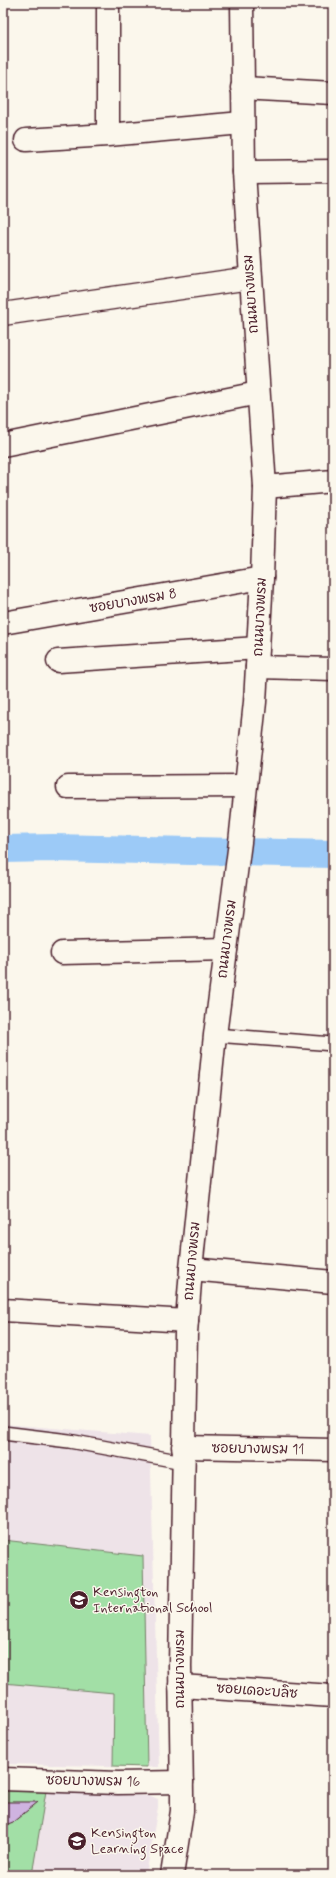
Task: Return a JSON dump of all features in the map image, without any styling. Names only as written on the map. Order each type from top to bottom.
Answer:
[{"type":"street","points":[[108,3],[108,135]]},
{"type":"street","name":"ถนนบางพรม","points":[[172,1875],[182,1811],[180,1686],[183,1455],[187,1321],[215,1035],[246,786],[258,657],[262,578],[265,487],[244,172],[242,123],[242,3]]},
{"type":"street","points":[[242,88],[333,93]]},
{"type":"street","points":[[26,140],[108,135],[242,123]]},
{"type":"street","points":[[244,172],[333,171]]},
{"type":"street","points":[[3,314],[250,278]]},
{"type":"street","points":[[3,445],[258,393]]},
{"type":"street","points":[[265,487],[333,481]]},
{"type":"street","name":"ซอยบางพรม 8","points":[[3,623],[262,578]]},
{"type":"street","points":[[58,661],[258,657],[333,668]]},
{"type":"street","points":[[68,787],[246,786]]},
{"type":"street","points":[[62,953],[226,949]]},
{"type":"street","points":[[191,1270],[333,1282]]},
{"type":"street","points":[[3,1310],[187,1321]]},
{"type":"street","name":"ซอยบางพรม 11","points":[[183,1455],[333,1450]]},
{"type":"street","name":"ซอยเดอะบลิซ","points":[[180,1686],[333,1696]]},
{"type":"street","name":"ซอยบางพรม 16","points":[[3,1779],[118,1783],[182,1782]]},
{"type":"lane","points":[[215,1035],[333,1044]]},
{"type":"lane","points":[[3,1433],[183,1455]]},
{"type":"shaded area","name":"Kensington International School","points":[[3,1424],[150,1436],[159,1767],[3,1764]]},
{"type":"shaded area","name":"Kensington Learning Space","points":[[3,1791],[151,1796],[158,1799],[158,1807],[146,1875],[3,1875]]},
{"type":"green space","points":[[3,1540],[143,1556],[147,1767],[113,1766],[114,1693],[3,1683]]},
{"type":"green space","points":[[3,1791],[46,1791],[32,1875],[3,1875]]},
{"type":"building","points":[[3,1802],[38,1802],[13,1822],[3,1826]]},
{"type":"waterway","points":[[3,849],[53,848],[333,854]]},
{"type":"place","name":"Kensington International School","points":[[79,1600]]},
{"type":"place","name":"Kensington Learning Space","points":[[77,1841]]}]
